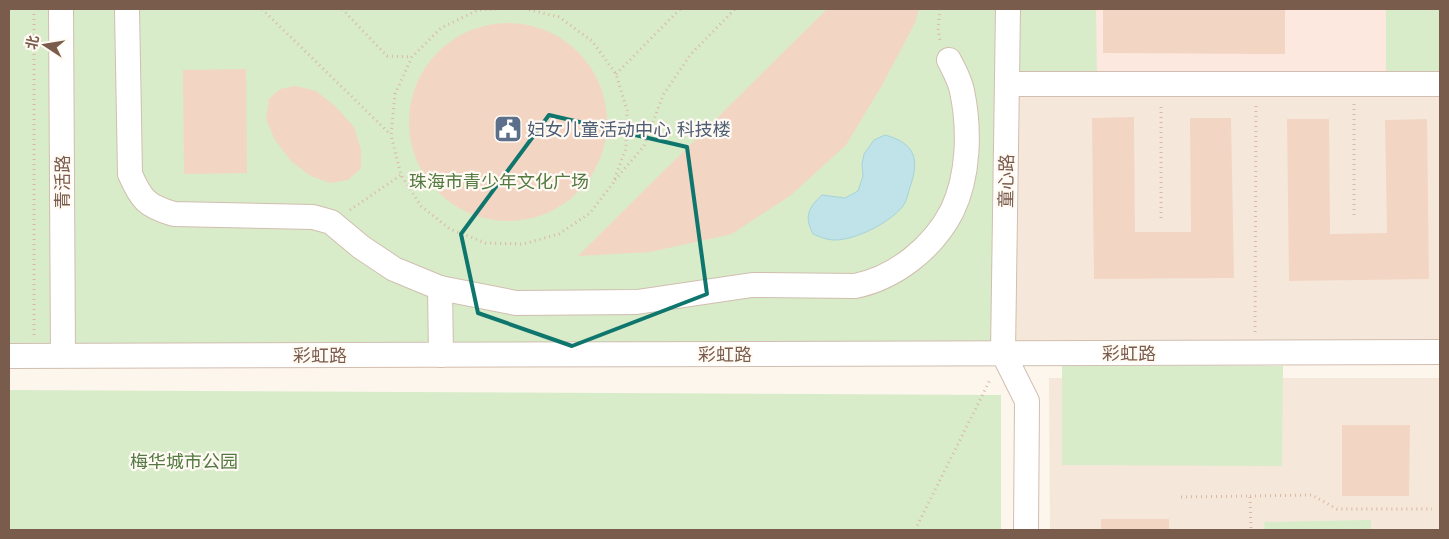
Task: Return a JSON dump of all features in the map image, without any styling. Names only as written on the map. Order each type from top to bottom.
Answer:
[{"type":"street","name":"青活路","points":[[61,9],[63,355]]},
{"type":"street","points":[[127,9],[130,174],[138,192],[147,203],[160,210],[174,214],[313,217],[341,213],[361,247],[394,268],[440,288],[516,303],[637,302],[752,285],[855,286],[872,282],[894,272],[916,256],[934,237],[952,211],[960,186],[966,159],[967,124],[962,90],[949,60]]},
{"type":"street","name":"童心路","points":[[1003,353],[1008,9]]},
{"type":"street","points":[[1007,84],[1440,84]]},
{"type":"street","points":[[440,288],[441,355]]},
{"type":"street","name":"彩虹路","points":[[9,356],[1440,352]]},
{"type":"street","points":[[1003,353],[1027,401],[1026,530]]},
{"type":"path","points":[[34,9],[34,355]]},
{"type":"path","points":[[262,9],[391,135]]},
{"type":"path","points":[[342,9],[387,56],[412,57]]},
{"type":"path","points":[[496,9],[478,10],[441,28],[412,57],[395,94],[391,135],[401,175],[421,206],[450,229],[486,242],[523,244],[559,234],[590,213],[644,146],[663,95],[691,54],[735,9]]},
{"type":"path","points":[[527,9],[559,17],[592,40],[616,74],[627,110],[626,148],[613,183]]},
{"type":"path","points":[[616,74],[680,9]]},
{"type":"path","points":[[940,9],[938,28],[941,46],[949,60]]},
{"type":"path","points":[[1160,218],[1162,84]]},
{"type":"path","points":[[1255,352],[1256,84]]},
{"type":"path","points":[[1354,84],[1354,216]]},
{"type":"path","points":[[341,213],[401,175]]},
{"type":"path","points":[[341,213],[358,215]]},
{"type":"path","points":[[915,530],[1003,353]]},
{"type":"path","points":[[1181,497],[1312,495],[1338,509],[1432,509]]},
{"type":"path","points":[[1250,496],[1251,530]]},
{"type":"highlighted area","points":[[549,115],[687,147],[707,294],[572,346],[478,313],[461,234]]},
{"type":"shaded area","points":[[1009,9],[1440,9],[1440,83],[1007,84]]},
{"type":"shaded area","points":[[1440,84],[1440,351],[1004,353],[1007,85]]},
{"type":"shaded area","points":[[1049,378],[1440,378],[1440,530],[1050,530]]},
{"type":"green space","points":[[9,9],[56,9],[58,348],[9,349]]},
{"type":"green space","name":"珠海市青少年文化广场","points":[[61,9],[1008,9],[1003,353],[63,355]]},
{"type":"green space","points":[[1017,9],[1096,9],[1097,74],[1016,75]]},
{"type":"green space","points":[[1386,9],[1440,9],[1440,72],[1386,71]]},
{"type":"green space","points":[[1062,365],[1283,366],[1282,466],[1062,465]]},
{"type":"green space","name":"梅华城市公园","points":[[9,390],[1001,395],[1001,530],[9,530]]},
{"type":"green space","points":[[1371,520],[1371,530],[1265,530],[1264,522]]},
{"type":"water","points":[[885,135],[895,138],[909,148],[914,160],[913,177],[903,206],[882,224],[853,237],[832,240],[813,234],[808,217],[813,204],[822,195],[845,198],[858,191],[863,176],[862,164],[864,154],[874,140]]},
{"type":"building","points":[[827,9],[919,9],[915,23],[881,87],[846,145],[791,195],[732,234],[650,252],[578,256]]},
{"type":"building","points":[[1103,9],[1285,9],[1285,54],[1103,53]]},
{"type":"building","name":"妇女儿童活动中心 科技楼","points":[[498,23],[518,23],[537,27],[555,34],[571,45],[585,59],[600,84],[607,112],[603,151],[596,169],[585,185],[571,199],[555,210],[537,217],[518,221],[498,221],[479,217],[461,210],[445,199],[431,185],[420,169],[413,151],[409,132],[409,112],[413,93],[420,75],[431,59],[445,45],[461,34],[479,27]]},
{"type":"building","points":[[246,69],[247,173],[184,174],[183,70]]},
{"type":"building","points":[[296,86],[316,91],[335,106],[354,127],[361,150],[361,168],[348,180],[330,183],[311,176],[292,162],[275,140],[266,119],[269,99],[280,89]]},
{"type":"building","points":[[1134,117],[1135,232],[1191,232],[1190,118],[1231,118],[1234,278],[1094,279],[1092,118]]},
{"type":"building","points":[[1287,119],[1329,119],[1330,234],[1387,233],[1385,120],[1427,119],[1429,279],[1289,281]]},
{"type":"building","points":[[1342,425],[1410,425],[1409,496],[1342,496]]},
{"type":"building","points":[[1101,519],[1169,519],[1169,530],[1101,530]]},
{"type":"place","name":"妇女儿童活动中心 科技楼","points":[[508,129]]}]
